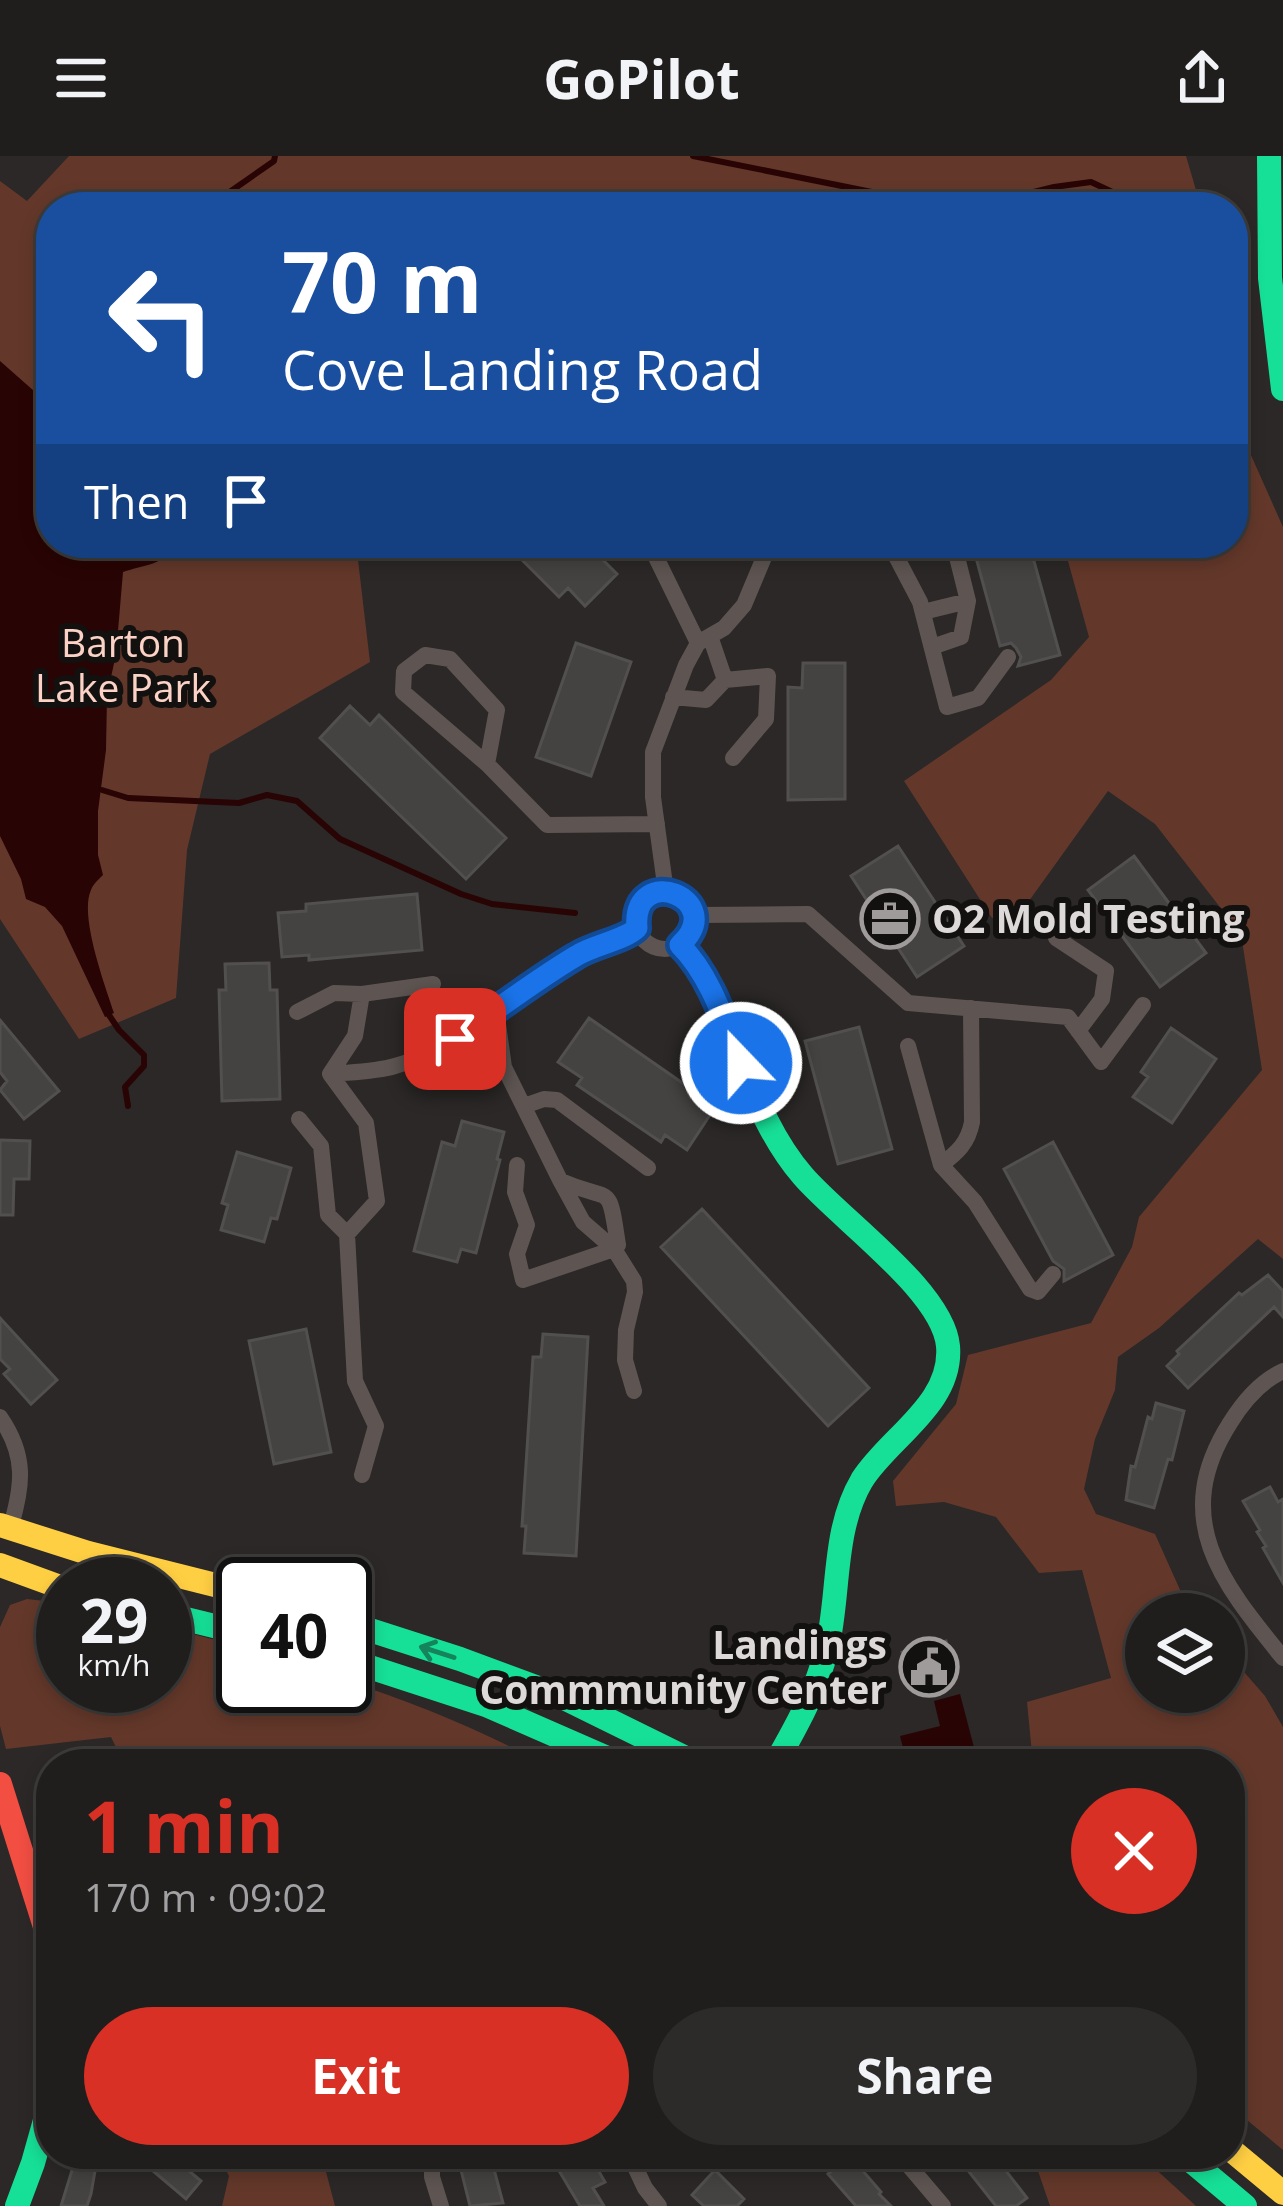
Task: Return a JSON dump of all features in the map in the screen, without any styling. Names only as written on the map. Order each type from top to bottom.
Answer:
[{"type":"main road","points":[[1269,156],[1276,221],[1270,278],[1283,389]]},
{"type":"main road","points":[[680,945],[695,960],[757,1105],[778,1142],[812,1185],[927,1297],[943,1325],[947,1345],[945,1374],[934,1398],[877,1460],[852,1502],[843,1529],[826,1651],[783,1749]]},
{"type":"main road","points":[[36,1576],[0,1561],[5,1527],[216,1585]]},
{"type":"main road","points":[[372,1631],[560,1696],[668,1749]]},
{"type":"main road","points":[[372,1666],[407,1675],[589,1749]]},
{"type":"main road","points":[[0,1784],[36,1898]]},
{"type":"main road","points":[[17,2206],[36,2152]]},
{"type":"main road","points":[[1245,2161],[1283,2192]]},
{"type":"main road","points":[[1201,2169],[1245,2206]]},
{"type":"street","points":[[659,558],[725,680]]},
{"type":"street","points":[[666,892],[653,797],[653,752],[673,698],[704,639],[724,627],[744,605],[764,558]]},
{"type":"street","points":[[897,558],[920,602],[947,707],[978,698],[1008,657]]},
{"type":"street","points":[[932,647],[961,637],[968,601],[958,558]]},
{"type":"street","points":[[923,612],[968,601]]},
{"type":"street","points":[[488,764],[497,710],[450,658],[425,655],[404,671],[403,692],[488,764],[547,825],[657,824]]},
{"type":"street","points":[[673,698],[706,700],[725,680],[768,676],[766,718],[733,758]]},
{"type":"street","points":[[666,892],[685,899],[694,915],[692,932],[672,949],[654,948],[637,928],[640,904],[652,894],[666,892]]},
{"type":"street","points":[[694,915],[808,914],[908,1003],[1068,1017],[1101,1062],[1143,1005]]},
{"type":"street","points":[[330,1074],[393,1067],[421,1057],[580,953],[637,928]]},
{"type":"street","points":[[1056,938],[1106,971],[1102,999],[1078,1031]]},
{"type":"street","points":[[297,1012],[334,993],[433,984]]},
{"type":"street","points":[[330,1074],[356,1036],[362,994]]},
{"type":"street","points":[[941,1165],[970,1137],[971,1008]]},
{"type":"street","points":[[496,1010],[504,1067],[560,1180],[583,1222],[614,1249],[634,1281],[625,1360],[634,1391]]},
{"type":"street","points":[[908,1046],[941,1165],[975,1202],[1030,1289],[1038,1292],[1053,1274]]},
{"type":"street","points":[[330,1074],[366,1124],[377,1201],[347,1234]]},
{"type":"street","points":[[524,1106],[557,1100],[648,1168]]},
{"type":"street","points":[[299,1119],[321,1146],[328,1215],[347,1234],[355,1381],[376,1426],[362,1475]]},
{"type":"street","points":[[517,1165],[515,1192],[527,1225],[517,1254],[523,1280],[618,1245],[611,1202],[604,1193],[560,1180]]},
{"type":"street","points":[[1283,1372],[1243,1401],[1221,1436],[1204,1480],[1203,1522],[1218,1570],[1283,1658]]},
{"type":"street","points":[[0,1418],[16,1446],[22,1484],[5,1527]]},
{"type":"street","points":[[432,2169],[441,2206]]},
{"type":"street","points":[[636,2169],[659,2206]]},
{"type":"street","points":[[912,2169],[943,2206]]},
{"type":"green space","name":"Barton Lake Park","points":[[69,156],[1186,156],[1197,192],[36,192],[36,558],[358,558],[370,662],[210,754],[187,850],[176,998],[79,1039],[0,919],[0,181],[27,201]]},
{"type":"green space","points":[[1248,448],[1283,527],[1283,1259],[1258,1239],[1159,1328],[1118,1357],[1115,1390],[1095,1439],[1084,1489],[1096,1514],[1155,1534],[1182,1593],[1125,1593],[1125,1713],[1245,1713],[1245,1673],[1283,1727],[1283,2150],[1245,2118],[1245,1749],[1032,1749],[1027,1702],[1111,1678],[1082,1570],[1039,1573],[996,1517],[944,1502],[896,1506],[893,1481],[956,1404],[968,1355],[1091,1323],[1132,1247],[1139,1217],[1262,1070],[1241,934],[1155,824],[1108,791],[1021,912],[992,918],[904,781],[1051,680],[1089,637],[1067,558],[1248,558]]},
{"type":"green space","points":[[36,1600],[36,1713],[192,1713],[192,1634],[216,1640],[216,1713],[372,1713],[372,1690],[514,1749],[117,1749],[111,1737],[6,1749],[0,1726],[0,1627],[10,1605]]},
{"type":"green space","points":[[226,2169],[325,2169],[335,2206],[222,2206],[229,2176]]},
{"type":"green space","points":[[1037,2169],[1155,2169],[1196,2206],[1050,2206]]},
{"type":"shaded area","points":[[0,361],[36,393],[36,558],[162,558],[123,572],[107,696],[98,811],[103,875],[92,888],[88,916],[114,1013],[105,1017],[62,926],[45,907],[26,899],[0,836]]},
{"type":"shaded area","points":[[960,1694],[974,1749],[903,1749],[900,1736],[940,1726],[934,1701]]},
{"type":"building","points":[[520,558],[601,558],[617,574],[585,606],[568,588],[559,597]]},
{"type":"building","points":[[976,558],[1033,558],[1060,655],[1018,666],[1021,657],[1016,648],[1011,643],[1000,646]]},
{"type":"building","points":[[576,643],[631,662],[591,776],[536,757]]},
{"type":"building","points":[[803,663],[845,663],[845,799],[788,800],[788,687],[802,688]]},
{"type":"building","points":[[350,706],[370,725],[379,715],[506,838],[466,879],[320,738]]},
{"type":"building","points":[[898,846],[964,946],[917,977],[851,876]]},
{"type":"building","points":[[1134,856],[1206,953],[1160,987],[1088,890]]},
{"type":"building","points":[[417,894],[422,950],[309,960],[309,955],[282,957],[278,913],[306,911],[306,904]]},
{"type":"building","points":[[269,963],[270,990],[277,990],[280,1099],[222,1101],[219,990],[226,990],[225,964]]},
{"type":"building","points":[[589,1018],[694,1091],[690,1097],[712,1112],[687,1150],[665,1135],[661,1142],[577,1085],[582,1078],[558,1062]]},
{"type":"building","points":[[0,1020],[59,1091],[24,1119],[0,1090],[7,1081],[0,1072]]},
{"type":"building","points":[[859,1027],[892,1149],[838,1164],[805,1041]]},
{"type":"building","points":[[1171,1028],[1216,1059],[1172,1123],[1133,1097],[1148,1077],[1141,1072]]},
{"type":"building","points":[[462,1121],[504,1132],[476,1253],[461,1249],[457,1262],[414,1251],[442,1142],[455,1146]]},
{"type":"building","points":[[0,1140],[30,1141],[29,1179],[14,1179],[13,1215],[0,1215]]},
{"type":"building","points":[[1053,1142],[1113,1255],[1064,1281],[1064,1269],[1053,1261],[1004,1169]]},
{"type":"building","points":[[237,1152],[291,1168],[277,1219],[271,1218],[264,1242],[221,1230],[228,1205],[222,1203]]},
{"type":"building","points":[[702,1209],[869,1388],[828,1426],[661,1247]]},
{"type":"building","points":[[1268,1275],[1283,1291],[1283,1317],[1274,1307],[1188,1388],[1167,1366],[1177,1351],[1239,1293]]},
{"type":"building","points":[[0,1318],[57,1380],[31,1404],[4,1374],[10,1369],[0,1359]]},
{"type":"building","points":[[306,1329],[331,1452],[274,1464],[249,1341]]},
{"type":"building","points":[[543,1334],[588,1337],[576,1556],[524,1553],[533,1357],[541,1357]]},
{"type":"building","points":[[1156,1403],[1184,1411],[1154,1508],[1126,1500],[1131,1466],[1135,1467]]},
{"type":"building","points":[[1270,1487],[1278,1502],[1283,1499],[1283,1583],[1243,1501]]},
{"type":"building","name":"Landings Commmunity Center","points":[[946,1641],[955,1677],[910,1687],[902,1652]]},
{"type":"building","points":[[72,2169],[95,2169],[87,2206],[61,2206]]},
{"type":"building","points":[[151,2169],[187,2169],[201,2181],[186,2199]]},
{"type":"building","points":[[461,2169],[494,2169],[503,2203],[470,2206]]},
{"type":"building","points":[[558,2169],[598,2169],[605,2182],[593,2188],[604,2206],[580,2206]]},
{"type":"building","points":[[834,2169],[861,2169],[891,2206],[856,2206],[828,2174]]},
{"type":"building","points":[[967,2169],[1005,2169],[1027,2198],[1016,2206],[996,2206]]},
{"type":"building","points":[[715,2170],[744,2199],[737,2206],[704,2206],[692,2195]]},
{"type":"waterway","points":[[230,192],[275,156]]},
{"type":"waterway","points":[[693,156],[872,192]]},
{"type":"waterway","points":[[1034,192],[1091,182],[1112,192]]},
{"type":"waterway","points":[[102,790],[128,798],[239,803],[267,795],[297,801],[340,839],[461,894],[492,904],[575,913]]},
{"type":"waterway","points":[[109,1015],[144,1055],[144,1066],[125,1087],[128,1106]]},
{"type":"traffic: fast","points":[[1269,156],[1270,278],[1283,389]]},
{"type":"traffic: fast","points":[[680,945],[715,1001],[783,1149],[820,1194],[929,1302],[948,1346],[947,1367],[930,1403],[874,1464],[852,1500],[841,1541],[823,1664],[783,1749]]},
{"type":"traffic: fast","points":[[192,1621],[216,1626]]},
{"type":"traffic: fast","points":[[372,1631],[560,1696],[668,1749]]},
{"type":"traffic: fast","points":[[372,1668],[486,1705],[587,1749]]},
{"type":"traffic: fast","points":[[17,2206],[36,2152]]},
{"type":"traffic: fast","points":[[1201,2169],[1245,2206]]},
{"type":"traffic: slow","points":[[0,1525],[216,1585]]},
{"type":"traffic: slow","points":[[0,1565],[36,1578]]},
{"type":"traffic: slow","points":[[1245,2161],[1283,2193]]},
{"type":"traffic: jam","points":[[0,1784],[36,1898]]},
{"type":"place","name":"O2 Mold Testing","points":[[890,919]]},
{"type":"place","name":"Landings Commmunity Center","points":[[929,1667]]},
{"type":"route","points":[[455,1039],[580,953],[631,934],[637,928],[640,904],[652,894],[669,892],[691,906],[692,932],[680,945],[695,960],[741,1063]]}]
